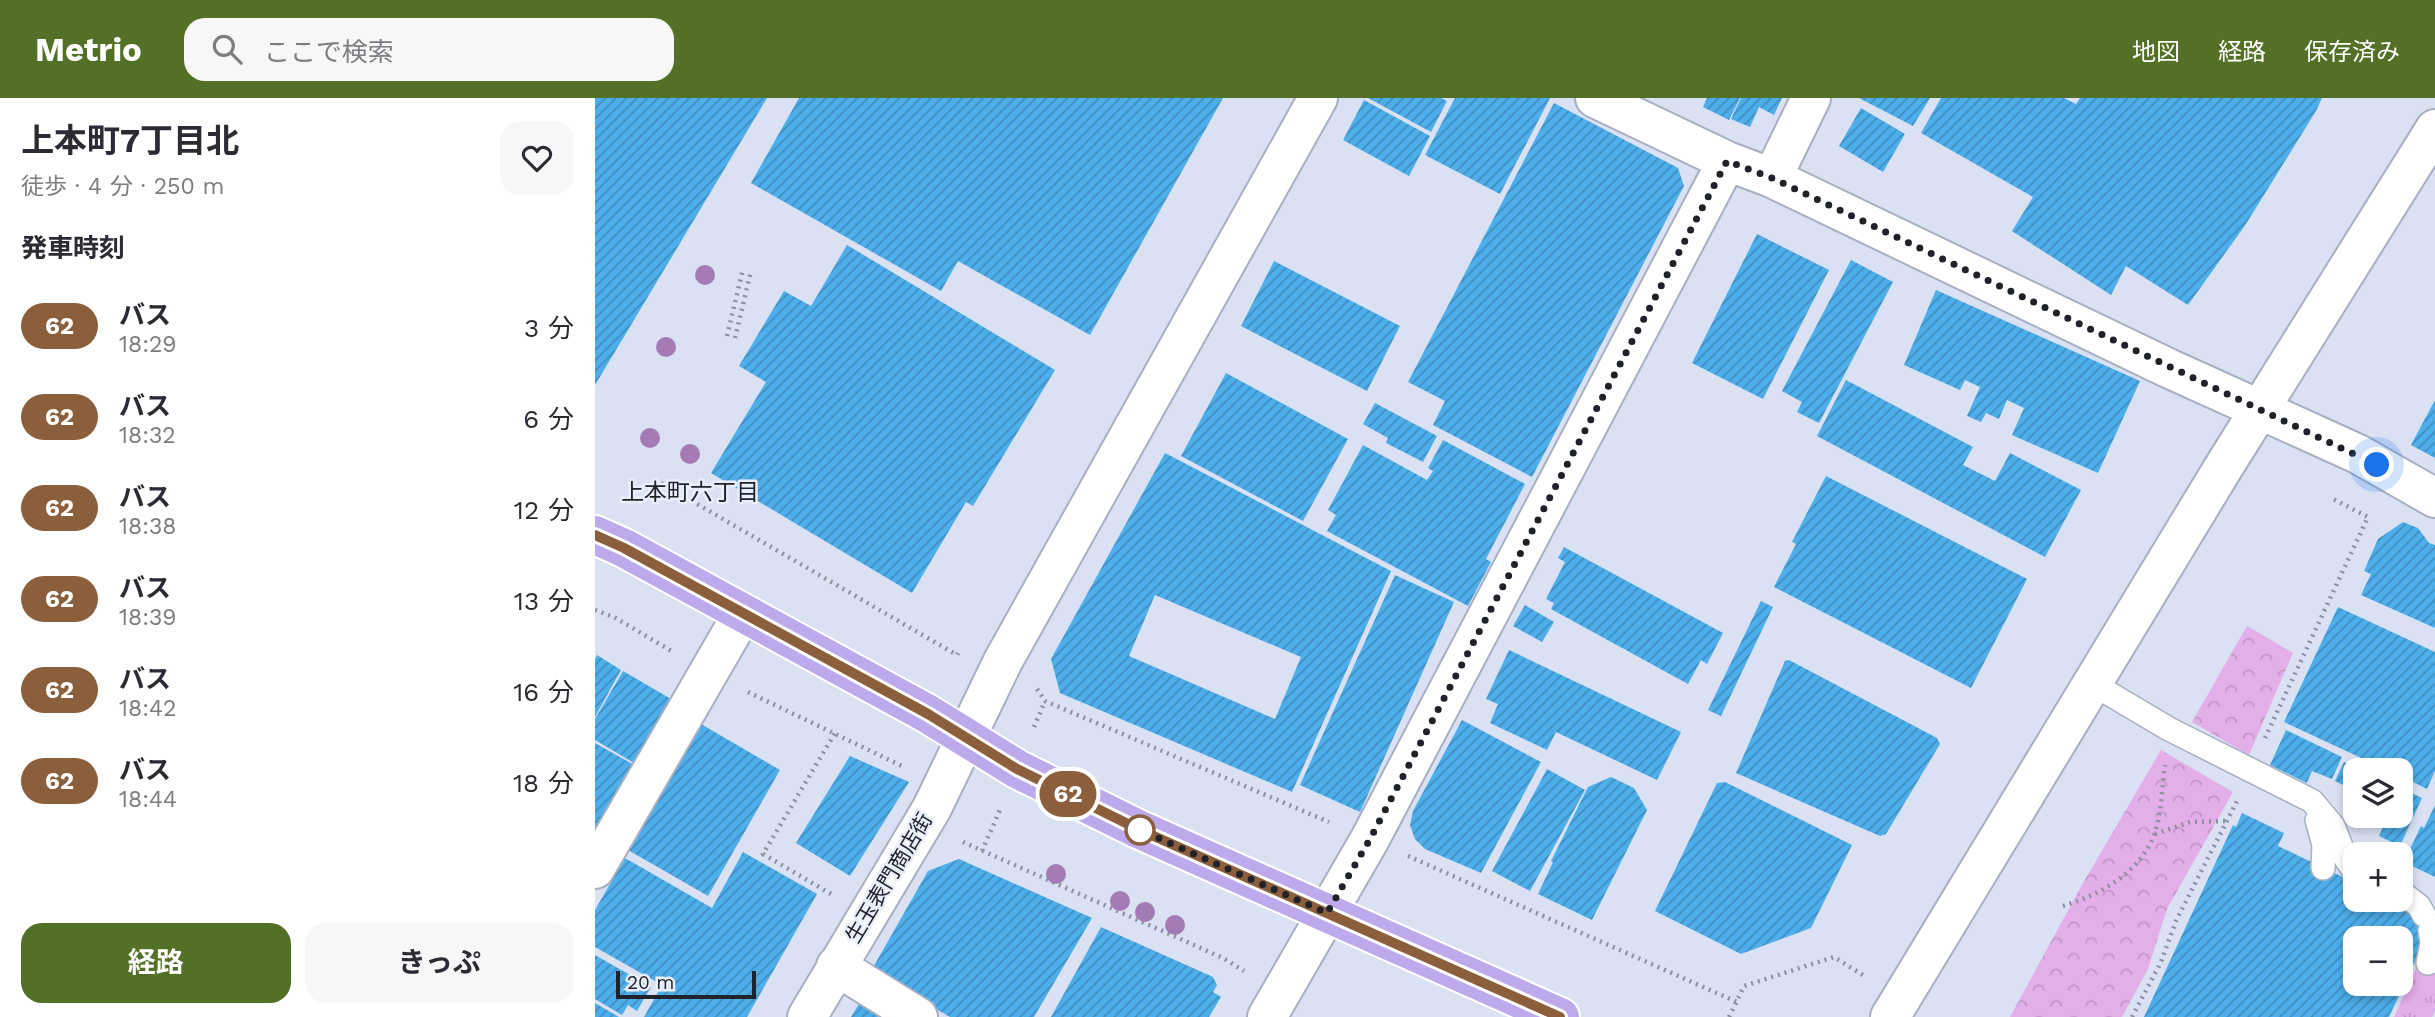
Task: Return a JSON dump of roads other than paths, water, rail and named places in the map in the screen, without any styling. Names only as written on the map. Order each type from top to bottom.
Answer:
[{"type":"main road","points":[[595,535],[624,548],[928,714],[1017,769],[1138,829],[1560,1017]]},
{"type":"street","name":"生玉表門商店街","points":[[807,1017],[932,808],[1003,661],[1318,98]]},
{"type":"street","points":[[1595,98],[1727,161],[1772,178],[2358,454],[2435,498]]},
{"type":"street","points":[[1772,178],[1811,98]]},
{"type":"street","points":[[1889,1017],[2260,410],[2432,141]]},
{"type":"street","points":[[1268,1017],[1377,827],[1727,161]]},
{"type":"street","points":[[595,869],[743,613]]},
{"type":"street","points":[[836,966],[918,1017]]},
{"type":"lane","points":[[2093,684],[2169,729],[2287,786],[2312,801],[2327,817],[2343,852]]},
{"type":"lane","points":[[2287,786],[2308,805],[2320,824],[2325,845],[2323,868]]},
{"type":"lane","points":[[2413,902],[2427,923],[2432,943],[2428,963]]},
{"type":"district","name":"上本町六丁目","points":[[690,492]]}]
